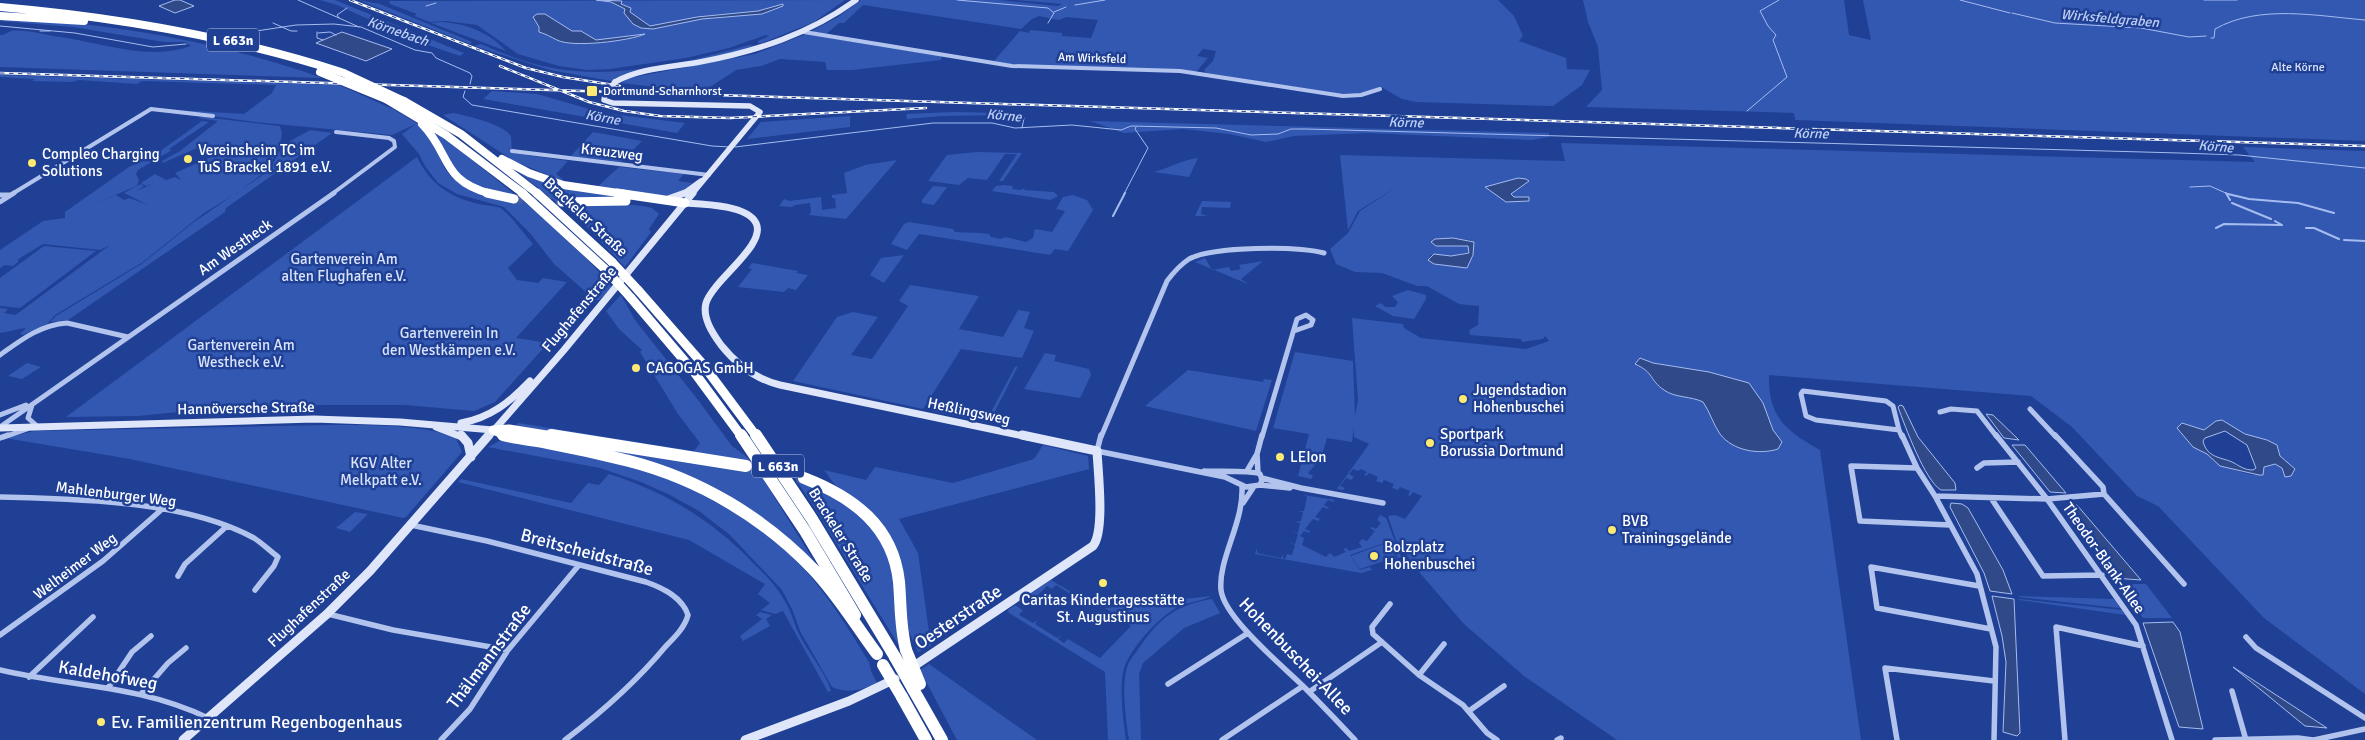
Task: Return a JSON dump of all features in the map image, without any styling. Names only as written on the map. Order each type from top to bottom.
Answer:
[{"type":"highway","points":[[0,3],[91,13],[122,20]]},
{"type":"highway","name":"Brackeler Straße","points":[[0,6],[122,20],[188,30],[243,42],[341,72],[404,101],[465,136],[546,201],[712,376],[758,437],[900,654],[940,735]]},
{"type":"highway","name":"Brackeler Straße","points":[[0,10],[132,26],[239,48],[320,72],[386,99],[460,144],[498,172],[609,266]]},
{"type":"highway","points":[[0,16],[132,26]]},
{"type":"highway","points":[[408,111],[433,137],[446,166],[454,175],[472,187],[514,199]]},
{"type":"highway","points":[[465,136],[514,166],[548,180],[602,192],[685,204]]},
{"type":"highway","points":[[562,202],[636,201],[673,205],[685,204]]},
{"type":"highway","name":"Brackeler Straße","points":[[635,294],[702,380],[752,449],[808,535],[926,740]]},
{"type":"highway","points":[[493,430],[509,429],[746,466]]},
{"type":"highway","points":[[493,430],[504,436],[587,449],[639,462],[672,474],[735,505],[780,537],[814,570],[880,659]]},
{"type":"highway","points":[[804,478],[833,488],[854,501],[872,518],[884,535],[897,572],[900,654]]},
{"type":"main road","name":"Flughafenstraße","points":[[183,740],[327,614],[370,571],[548,367],[685,204],[759,114],[760,110],[756,107],[615,103],[604,100],[605,94],[615,82],[629,74],[739,54],[804,32],[831,18],[856,0]]},
{"type":"main road","points":[[664,200],[682,195],[707,177]]},
{"type":"main road","name":"Heßlingsweg","points":[[685,204],[740,211],[751,216],[758,224],[759,233],[756,241],[713,291],[706,303],[704,313],[708,324],[718,340],[739,364],[751,374],[784,386],[1097,451]]},
{"type":"main road","points":[[449,425],[475,421],[495,413],[509,402],[535,375],[548,367]]},
{"type":"main road","name":"Hannöversche Straße","points":[[0,427],[314,419],[449,425],[493,430]]},
{"type":"main road","points":[[427,424],[465,438],[470,444],[471,457]]},
{"type":"main road","name":"Oesterstraße","points":[[745,740],[764,737],[881,687],[1088,551],[1097,540],[1099,533],[1097,451]]},
{"type":"street","name":"Am Wirksfeld","points":[[804,32],[1012,66],[1180,71],[1343,96],[1362,95],[1380,89]]},
{"type":"street","points":[[0,202],[152,109],[213,116]]},
{"type":"street","name":"Am Westheck","points":[[0,427],[33,402],[361,174],[389,154],[395,147],[394,141],[389,138],[336,132]]},
{"type":"street","name":"Kreuzweg","points":[[512,152],[707,177]]},
{"type":"street","points":[[0,195],[11,195]]},
{"type":"street","points":[[1324,253],[1226,250],[1202,255],[1176,269],[1165,286],[1097,445],[1097,451],[1204,471],[1253,488],[1260,485],[1301,488],[1382,503]]},
{"type":"street","points":[[0,355],[32,333],[57,324],[72,324],[128,337]]},
{"type":"street","points":[[1240,483],[1244,472],[1257,454],[1294,331]]},
{"type":"street","points":[[1899,430],[1816,420],[1806,416],[1802,391],[1886,401],[1893,406],[1899,430],[1917,468],[1935,496],[1976,574],[1996,647],[1994,740]]},
{"type":"street","points":[[33,402],[28,418],[37,426]]},
{"type":"street","name":"Am Westheck","points":[[0,415],[33,402]]},
{"type":"street","points":[[1940,412],[1951,409],[1977,410],[2047,499],[2104,494]]},
{"type":"street","points":[[2030,409],[2103,487],[2104,494],[2184,584]]},
{"type":"street","points":[[0,438],[37,426]]},
{"type":"street","points":[[1257,454],[1260,485]]},
{"type":"street","points":[[1977,468],[1984,463],[2018,462]]},
{"type":"street","points":[[1917,468],[1851,466],[1860,521],[1950,525]]},
{"type":"street","points":[[1204,471],[1244,472],[1301,488]]},
{"type":"street","name":"Hohenbuschei-Allee","points":[[1240,483],[1242,503],[1224,572],[1221,592],[1228,609],[1248,633],[1355,740]]},
{"type":"street","name":"Hohenbuschei-Allee","points":[[1242,503],[1253,488]]},
{"type":"street","name":"Theodor-Blank-Allee","points":[[1935,496],[2047,499],[2136,625],[2172,740]]},
{"type":"street","name":"Mahlenburger Weg","points":[[0,498],[75,499],[184,514],[227,526],[257,541],[278,557],[276,564],[260,580],[255,590]]},
{"type":"street","points":[[1991,498],[2043,576],[2102,575]]},
{"type":"street","name":"Welheimer Weg","points":[[0,635],[103,562],[140,532],[160,511]]},
{"type":"street","name":"Breitscheidstraße","points":[[411,525],[487,541],[653,584],[670,594],[684,607],[688,614],[682,626],[623,693],[599,715],[565,740]]},
{"type":"street","points":[[178,576],[185,564],[227,526]]},
{"type":"street","name":"Thälmannstraße","points":[[442,740],[470,709],[508,650],[579,565]]},
{"type":"street","points":[[1979,586],[1871,567],[1877,608],[1991,629]]},
{"type":"street","points":[[1390,604],[1372,627],[1373,634],[1419,675],[1444,690],[1469,711],[1487,733],[1497,740]]},
{"type":"street","points":[[327,614],[393,630],[508,650]]},
{"type":"street","points":[[29,677],[92,617]]},
{"type":"street","points":[[2064,740],[2056,627],[2143,646]]},
{"type":"street","points":[[1168,684],[1248,633]]},
{"type":"street","points":[[108,688],[132,652],[151,636]]},
{"type":"street","points":[[2246,637],[2256,648],[2365,718]]},
{"type":"street","points":[[1309,692],[1382,642]]},
{"type":"street","points":[[1419,675],[1444,644]]},
{"type":"street","points":[[141,694],[168,664],[186,648]]},
{"type":"street","points":[[1896,740],[1885,668],[1994,681]]},
{"type":"street","name":"Kaldehofweg","points":[[0,670],[29,677],[141,694],[164,700],[208,718]]},
{"type":"street","points":[[1222,740],[1303,686]]},
{"type":"street","points":[[1469,711],[1504,686]]},
{"type":"street","points":[[2232,691],[2246,740]]},
{"type":"street","points":[[2215,740],[2298,738],[2314,740],[2365,729]]},
{"type":"green space","points":[[320,0],[335,0],[464,53],[460,56],[419,42],[337,5]]},
{"type":"green space","points":[[358,0],[380,4],[472,42],[470,44]]},
{"type":"green space","points":[[845,0],[814,22],[762,43],[758,43],[758,41],[769,36],[766,35],[729,48],[686,58],[610,69],[587,70],[559,66],[518,54],[477,25],[446,21],[430,22],[414,16],[417,14],[390,4],[389,1]]},
{"type":"green space","points":[[861,0],[998,0],[1058,6],[1062,4],[1015,0],[1498,0],[1514,16],[1523,36],[1519,41],[1566,58],[1567,69],[1590,70],[1582,85],[1553,106],[1416,102],[1402,99],[1381,87],[1356,95],[1338,94],[1206,73],[1204,70],[1213,61],[1216,51],[1203,49],[1197,56],[1208,58],[1196,72],[1017,65],[994,61],[1020,31],[1029,33],[1030,30],[1062,33],[1062,36],[1091,38],[1098,20],[1066,17],[1059,20],[1039,16],[1032,19],[1021,29],[863,5],[844,23],[839,23],[825,35],[810,32],[838,17]]},
{"type":"green space","points":[[1583,0],[1844,0],[1849,35],[1871,40],[1863,0],[2365,0],[2365,141],[1795,120],[1794,113],[1586,107],[1602,90],[1598,47],[1588,22]]},
{"type":"green space","points":[[0,17],[83,24],[164,36],[243,54],[322,78],[0,67],[0,35],[11,31],[38,33],[139,51],[157,52],[191,46],[185,42],[164,42],[73,27],[0,21]]},
{"type":"green space","points":[[431,23],[458,24],[476,30],[492,39],[506,51]]},
{"type":"green space","points":[[806,34],[942,56],[941,60],[852,70],[827,70],[825,62],[780,59],[761,66],[736,70],[707,89],[656,87],[621,83],[629,78],[755,54]]},
{"type":"green space","points":[[481,44],[515,58],[539,65],[564,70],[597,72],[663,66],[749,45],[757,46],[725,55],[626,74],[611,81],[550,70],[474,46]]},
{"type":"green space","points":[[0,75],[339,85],[393,109],[418,124],[431,138],[444,167],[452,178],[459,183],[481,188],[456,173],[446,158],[434,133],[450,142],[545,219],[592,264],[612,287],[599,300],[595,300],[554,264],[530,233],[504,207],[457,194],[438,183],[425,166],[419,154],[402,134],[416,124],[392,135],[255,122],[162,109],[244,114],[272,93],[276,85],[142,81],[137,84],[79,80],[72,82],[32,81],[35,79],[0,77]]},
{"type":"green space","points":[[492,91],[537,94],[603,113],[685,123],[677,133],[483,99]]},
{"type":"green space","points":[[953,112],[1001,113],[1001,115],[942,116],[907,119],[906,114]]},
{"type":"green space","points":[[453,113],[485,121],[507,132],[511,136],[512,153],[568,161],[556,174],[566,182],[516,162],[443,115]]},
{"type":"green space","points":[[850,116],[850,127],[747,139],[761,122]]},
{"type":"green space","points":[[198,118],[280,126],[282,133],[280,146],[270,165],[261,175],[237,193],[204,213],[143,262],[55,315],[47,324],[23,335],[20,334],[26,328],[0,333],[0,308],[8,309],[4,313],[15,315],[110,245],[100,250],[43,244],[17,260],[19,261],[13,266],[5,265],[0,268],[0,250],[43,221],[65,218],[65,212],[129,167],[152,157],[202,121],[209,122],[169,149],[172,150],[138,170],[136,174],[139,180],[137,186],[93,204],[116,195],[124,200],[129,198],[148,205],[124,193],[141,184],[144,186],[137,191],[154,183],[146,186],[141,183],[155,174],[166,180],[175,177],[181,180],[175,173],[213,156],[197,148],[163,163],[162,161],[180,151],[218,121]]},
{"type":"green space","points":[[1090,121],[1549,133],[1549,137],[1532,140],[1368,133],[1294,136],[1266,142],[1229,134],[1183,129],[1124,133]]},
{"type":"green space","points":[[310,130],[332,133],[226,208],[225,212],[68,320],[50,322],[56,316],[143,263],[194,222],[260,177],[271,167],[283,145]]},
{"type":"green space","points":[[593,132],[642,141],[621,162],[571,156]]},
{"type":"green space","points":[[1561,143],[2255,162],[2243,147],[2365,151],[2365,694],[2264,618],[2158,506],[2137,496],[2072,427],[2031,396],[1769,375],[1772,402],[1781,421],[1798,436],[1820,450],[1861,740],[1617,740],[1524,676],[1464,624],[1420,573],[1396,540],[1388,516],[1395,515],[1405,519],[1422,496],[1413,492],[1410,496],[1408,495],[1410,491],[1400,487],[1398,490],[1392,488],[1394,484],[1384,480],[1382,483],[1376,481],[1378,477],[1369,473],[1366,476],[1364,475],[1367,472],[1361,469],[1358,471],[1353,469],[1349,474],[1354,477],[1351,480],[1346,478],[1340,486],[1345,488],[1343,490],[1337,489],[1369,444],[1354,437],[1354,427],[1352,442],[1327,438],[1321,458],[1308,473],[1313,476],[1311,479],[1298,476],[1309,434],[1273,428],[1295,352],[1353,361],[1355,416],[1358,400],[1352,318],[1403,324],[1404,328],[1421,338],[1526,349],[1549,341],[1545,336],[1543,339],[1522,342],[1521,339],[1470,335],[1469,330],[1478,325],[1479,306],[1459,304],[1427,286],[1417,286],[1382,273],[1355,272],[1336,264],[1330,249],[1348,233],[1360,211],[1400,185],[1358,211],[1348,230],[1340,155],[1565,161]],"holes":[[[1439,238],[1471,240],[1473,247],[1469,262],[1447,266],[1434,264],[1429,257],[1431,255],[1451,256],[1469,252],[1468,246],[1443,245]],[[2222,420],[2245,434],[2267,440],[2278,447],[2280,456],[2295,469],[2291,476],[2283,474],[2282,468],[2275,464],[2264,467],[2264,473],[2252,475],[2224,467],[2207,454],[2193,447],[2181,433],[2186,424],[2204,430],[2216,421]]]},
{"type":"green space","points":[[977,152],[1022,153],[1003,181],[999,181],[1017,154],[1005,154],[987,180],[968,178],[959,185],[928,181],[947,155]]},
{"type":"green space","points":[[417,157],[428,175],[442,188],[459,198],[502,209],[533,244],[508,268],[517,280],[538,283],[543,278],[567,282],[516,338],[548,343],[495,402],[474,411],[405,405],[324,405],[229,407],[138,416],[66,417]]},
{"type":"green space","points":[[1198,158],[1189,177],[1154,172],[1186,160]]},
{"type":"green space","points":[[897,160],[846,219],[809,215],[811,212],[810,203],[792,207],[779,206],[784,199],[789,201],[821,197],[822,210],[836,208],[835,198],[832,198],[832,195],[847,193],[844,173],[865,165]]},
{"type":"green space","points":[[619,167],[684,174],[678,181],[692,183],[683,190],[660,196],[647,196],[596,188]]},
{"type":"green space","points":[[518,172],[638,199],[561,199],[643,206],[652,208],[659,214],[649,229],[651,232],[625,267],[570,209],[561,206]]},
{"type":"green space","points":[[933,186],[947,187],[934,205],[922,203],[922,200]]},
{"type":"green space","points":[[996,186],[1013,186],[1012,189],[1021,190],[1025,188],[1024,190],[1054,192],[1058,196],[1050,200],[992,191]]},
{"type":"green space","points":[[1073,195],[1087,200],[1093,210],[1068,251],[1055,249],[1050,255],[919,234],[907,250],[891,244],[904,224],[909,222],[953,229],[955,232],[989,234],[991,237],[1001,239],[1006,237],[1026,242],[1033,238],[1035,229],[1052,232],[1065,211],[1056,209],[1063,197]]},
{"type":"green space","points":[[1202,201],[1231,202],[1230,208],[1202,207],[1201,214],[1208,216],[1195,216]]},
{"type":"green space","points":[[44,246],[96,251],[20,308],[0,306],[0,278]]},
{"type":"green space","points":[[904,255],[884,283],[870,275],[881,258]]},
{"type":"green space","points":[[1205,258],[1211,269],[1195,262]]},
{"type":"green space","points":[[1263,261],[1241,279],[1248,284],[1214,270],[1229,267],[1231,271],[1241,269],[1239,265]]},
{"type":"green space","points":[[752,263],[798,271],[796,273],[808,275],[796,290],[788,288],[784,292],[738,287],[752,269],[748,268]]},
{"type":"green space","points":[[910,285],[979,296],[959,329],[1003,337],[1018,310],[1030,312],[1024,328],[1034,331],[1022,358],[961,349],[923,409],[793,381],[837,317],[853,312],[878,317],[851,355],[872,359],[908,306],[899,301]]},
{"type":"green space","points":[[1408,290],[1426,295],[1426,299],[1414,319],[1393,316],[1375,306],[1381,303],[1385,307],[1395,307],[1398,302],[1392,296]]},
{"type":"green space","points":[[621,295],[635,320],[732,446],[747,457],[760,474],[822,574],[707,486],[510,432],[749,460],[515,427],[518,423],[694,451],[700,443],[678,414],[640,352],[642,350],[619,329],[606,311]]},
{"type":"green space","points":[[1045,353],[1056,355],[1054,361],[1089,369],[1091,375],[1080,398],[1024,389]]},
{"type":"green space","points":[[27,363],[41,367],[22,379],[8,376]]},
{"type":"green space","points":[[1018,366],[992,417],[986,422],[932,411],[938,407],[989,416],[1015,367]]},
{"type":"green space","points":[[1188,370],[1263,382],[1264,379],[1272,380],[1256,431],[1145,406]]},
{"type":"green space","name":"KGV Alter Melkpatt e.V.","points":[[332,425],[395,426],[443,433],[456,438],[462,452],[406,517],[403,518],[130,459],[5,438],[34,431]]},
{"type":"green space","points":[[505,438],[603,457],[641,467],[664,475],[710,497],[731,510],[772,540],[803,568],[852,634],[869,662],[877,683],[866,688],[849,691],[832,687],[800,631],[792,609],[782,590],[730,535],[699,511],[641,482],[600,468],[488,447]]},
{"type":"green space","points":[[1043,445],[1088,456],[1089,469],[899,519],[918,553],[931,646],[918,652],[909,632],[902,566],[870,511],[835,485],[824,470],[866,480],[875,467],[953,483],[1034,459]]},
{"type":"green space","points":[[778,453],[858,509],[886,548],[893,579],[901,649],[814,507]]},
{"type":"green space","points":[[609,474],[630,481],[669,499],[706,522],[739,549],[776,587],[790,611],[799,634],[825,676],[831,691],[828,692],[783,611],[775,614],[761,610],[770,603],[758,594],[765,584],[689,540],[458,482],[461,479],[571,503],[588,483],[599,485]]},
{"type":"green space","points":[[1304,495],[1335,500],[1333,502],[1328,500],[1324,505],[1329,508],[1323,507],[1315,517],[1320,519],[1318,521],[1313,519],[1305,529],[1310,531],[1309,533],[1304,531],[1300,536],[1304,538],[1302,545],[1326,557],[1330,553],[1334,557],[1346,552],[1343,549],[1346,548],[1349,551],[1362,547],[1359,543],[1362,539],[1367,541],[1375,531],[1370,528],[1376,529],[1381,523],[1377,520],[1380,515],[1386,518],[1401,557],[1378,564],[1398,557],[1387,542],[1350,555],[1360,570],[1370,567],[1372,570],[1361,573],[1255,554],[1257,548],[1257,553],[1281,558],[1283,554],[1285,559],[1287,554],[1292,555],[1295,545],[1289,543],[1295,544],[1298,534],[1292,532],[1298,533],[1300,523],[1295,522],[1301,521],[1303,512],[1298,511],[1304,511],[1307,497]]},
{"type":"green space","points":[[355,512],[368,514],[350,532],[336,528]]},
{"type":"green space","name":"Bolzplatz Hohenbuschei","points":[[1386,543],[1396,557],[1360,569],[1351,556]]},
{"type":"green space","points":[[1051,580],[1084,600],[1089,601],[1086,605],[1081,605],[1082,601],[1056,585],[1052,589],[1047,586],[1031,602],[1034,605],[1024,598]]},
{"type":"green space","points":[[2119,584],[2146,584],[2172,618],[2143,618]]},
{"type":"green space","points":[[1211,596],[1180,606],[1169,612],[1146,634],[1127,660],[1122,684],[1126,740],[1108,740],[1105,672],[1009,613],[1008,610],[1015,605],[1023,610],[1019,615],[1033,623],[1038,620],[1035,624],[1057,638],[1061,635],[1058,639],[1064,643],[1068,639],[1100,658],[1131,626],[1105,608]]},
{"type":"green space","points":[[2019,597],[2114,599],[2120,608]]},
{"type":"green space","points":[[1212,599],[1220,613],[1184,628],[1143,663],[1139,674],[1141,740],[1129,740],[1124,684],[1127,668],[1131,660],[1154,629],[1170,614],[1188,605]]},
{"type":"green space","points":[[2019,600],[2122,610],[2125,615]]},
{"type":"green space","points":[[760,612],[772,615],[766,619],[770,626],[743,641],[740,636],[762,619],[756,615]]},
{"type":"green space","points":[[929,664],[1037,740],[957,740],[920,670]]},
{"type":"shaded area","points":[[180,0],[194,6],[175,13],[159,6]]},
{"type":"shaded area","points":[[596,0],[622,1],[621,4],[631,8],[630,12],[650,26],[697,17],[758,11],[783,4],[783,6],[762,14],[702,19],[653,29],[641,28],[633,24],[624,13],[625,9],[611,2]]},
{"type":"shaded area","points":[[537,14],[545,14],[572,31],[581,31],[596,40],[645,34],[601,43],[564,42],[539,32],[539,27],[533,17]]},
{"type":"shaded area","points":[[342,32],[392,49],[366,61],[316,43]]},
{"type":"shaded area","points":[[1518,178],[1529,181],[1511,194],[1514,197],[1529,197],[1529,201],[1506,202],[1485,187]]},
{"type":"shaded area","points":[[1453,238],[1474,242],[1473,255],[1467,268],[1434,264],[1428,260],[1434,254],[1451,256],[1469,253],[1468,246],[1436,246],[1431,242],[1435,239]]},
{"type":"shaded area","points":[[1640,358],[1653,363],[1709,372],[1749,383],[1763,403],[1773,430],[1782,442],[1778,449],[1763,452],[1747,450],[1725,440],[1715,426],[1703,402],[1668,393],[1656,383],[1646,370],[1635,364]]},
{"type":"shaded area","points":[[1900,405],[1903,406],[1918,437],[1955,483],[1956,490],[1941,490],[1929,476],[1905,427],[1898,407]]},
{"type":"shaded area","points":[[1986,414],[1993,415],[2019,440],[2004,438]]},
{"type":"shaded area","points":[[2222,420],[2245,434],[2277,445],[2280,456],[2295,469],[2291,476],[2285,477],[2282,468],[2275,464],[2264,467],[2263,475],[2220,466],[2207,454],[2193,447],[2177,428],[2182,423],[2204,430],[2216,421]],"holes":[[[2225,431],[2247,445],[2256,468],[2253,470],[2245,469],[2230,461],[2216,457],[2208,451],[2203,441],[2205,438]]]},
{"type":"shaded area","points":[[2012,445],[2025,445],[2066,493],[2050,492]]},
{"type":"shaded area","points":[[1951,503],[1962,504],[1968,508],[2003,570],[2012,594],[1990,591],[1984,573],[1950,507]]},
{"type":"shaded area","points":[[2077,505],[2141,580],[2113,578],[2065,506]]},
{"type":"shaded area","points":[[1992,596],[2014,599],[2020,733],[2017,736],[2003,732],[2006,662]]},
{"type":"shaded area","points":[[2173,622],[2180,632],[2203,729],[2179,727],[2143,623]]},
{"type":"shaded area","points":[[2233,667],[2327,728],[2305,726]]},
{"type":"waterway","points":[[298,0],[339,18]]},
{"type":"waterway","points":[[957,0],[1048,8],[1054,13],[1048,23]]},
{"type":"waterway","name":"Alte Körne","points":[[1075,5],[1105,0]]},
{"type":"waterway","points":[[1747,111],[1787,77],[1773,40],[1776,35],[1768,26],[1760,11],[1779,0]]},
{"type":"waterway","name":"Wirksfeldgraben","points":[[1960,0],[2010,13]]},
{"type":"waterway","name":"Alte Körne","points":[[2204,0],[2237,0]]},
{"type":"waterway","points":[[426,6],[436,3]]},
{"type":"waterway","name":"Alte Körne","points":[[1054,12],[1066,7]]},
{"type":"waterway","points":[[339,18],[337,15],[347,8]]},
{"type":"waterway","name":"Wirksfeldgraben","points":[[2012,13],[2055,23],[2141,28],[2189,37],[2206,36]]},
{"type":"waterway","name":"Wirksfeldgraben","points":[[2211,38],[2214,38],[2215,29],[2232,21],[2250,16],[2308,14],[2365,20]]},
{"type":"waterway","name":"Körnebach","points":[[339,18],[358,27]]},
{"type":"waterway","name":"Körnebach","points":[[273,23],[282,27]]},
{"type":"waterway","name":"Körnebach","points":[[282,27],[334,24],[358,27]]},
{"type":"waterway","name":"Körnebach","points":[[0,26],[75,33],[153,47],[186,44]]},
{"type":"waterway","name":"Körnebach","points":[[243,33],[282,27]]},
{"type":"waterway","name":"Körnebach","points":[[282,27],[291,31],[297,31]]},
{"type":"waterway","name":"Körnebach","points":[[358,27],[415,50],[432,53],[436,58],[470,73],[472,76],[470,84]]},
{"type":"waterway","name":"Körnebach","points":[[40,31],[50,31]]},
{"type":"waterway","points":[[317,32],[317,38],[323,40]]},
{"type":"waterway","points":[[318,33],[330,32],[336,35]]},
{"type":"waterway","name":"Körne","points":[[465,91],[463,97],[472,105],[712,146],[730,147]]},
{"type":"waterway","points":[[1022,128],[1024,118]]},
{"type":"waterway","name":"Körne","points":[[735,147],[933,123],[992,123],[1022,128]]},
{"type":"waterway","name":"Körne","points":[[1022,128],[1072,125],[1121,130],[1131,126],[1216,128],[1251,135],[1278,134],[1291,129],[1306,129],[2179,153],[2239,155],[2365,168]]},
{"type":"waterway","points":[[1124,194],[1148,148],[1135,129],[1136,127]]},
{"type":"waterway","points":[[2190,187],[2210,186],[2226,193]]},
{"type":"waterway","points":[[1113,216],[1125,193]]},
{"type":"waterway","points":[[2226,193],[2249,199],[2298,203],[2334,213]]},
{"type":"waterway","points":[[2226,193],[2230,200]]},
{"type":"waterway","points":[[2232,203],[2271,219]]},
{"type":"waterway","points":[[2275,221],[2282,225]]},
{"type":"waterway","points":[[2216,228],[2224,224],[2281,225]]},
{"type":"waterway","points":[[2306,228],[2314,228],[2339,239]]},
{"type":"waterway","points":[[2344,240],[2365,241]]},
{"type":"tunnel","points":[[514,199],[562,202]]},
{"type":"tunnel","points":[[746,466],[804,478]]},
{"type":"railway","points":[[350,0],[526,68],[563,77],[620,86]]},
{"type":"railway","points":[[500,66],[560,90]]},
{"type":"railway","points":[[0,73],[560,90]]},
{"type":"railway","points":[[560,90],[2365,146]]},
{"type":"railway","points":[[560,90],[589,102],[624,111],[660,116],[730,118],[926,108]]},
{"type":"place","name":"Dortmund-Scharnhorst","points":[[592,91]]},
{"type":"place","name":"Vereinsheim TC im TuS Brackel 1891 e.V.","points":[[188,159]]},
{"type":"place","name":"Compleo Charging Solutions","points":[[32,163]]},
{"type":"place","name":"CAGOGAS GmbH","points":[[636,368]]},
{"type":"place","name":"Jugendstadion Hohenbuschei","points":[[1463,399]]},
{"type":"place","name":"Sportpark Borussia Dortmund","points":[[1430,443]]},
{"type":"place","name":"LEIon","points":[[1280,457]]},
{"type":"place","name":"BVB Trainingsgelände","points":[[1612,530]]},
{"type":"place","name":"Bolzplatz Hohenbuschei","points":[[1374,556]]},
{"type":"place","name":"Caritas Kindertagesstätte St. Augustinus","points":[[1103,583]]},
{"type":"place","name":"Ev. Familienzentrum Regenbogenhaus","points":[[101,722]]},
{"type":"park label","name":"Gartenverein Am alten Flughafen e.V.","points":[[344,268]]},
{"type":"park label","name":"Gartenverein In den Westkämpen e.V.","points":[[449,342]]},
{"type":"park label","name":"Gartenverein Am Westheck e.V.","points":[[241,354]]}]
